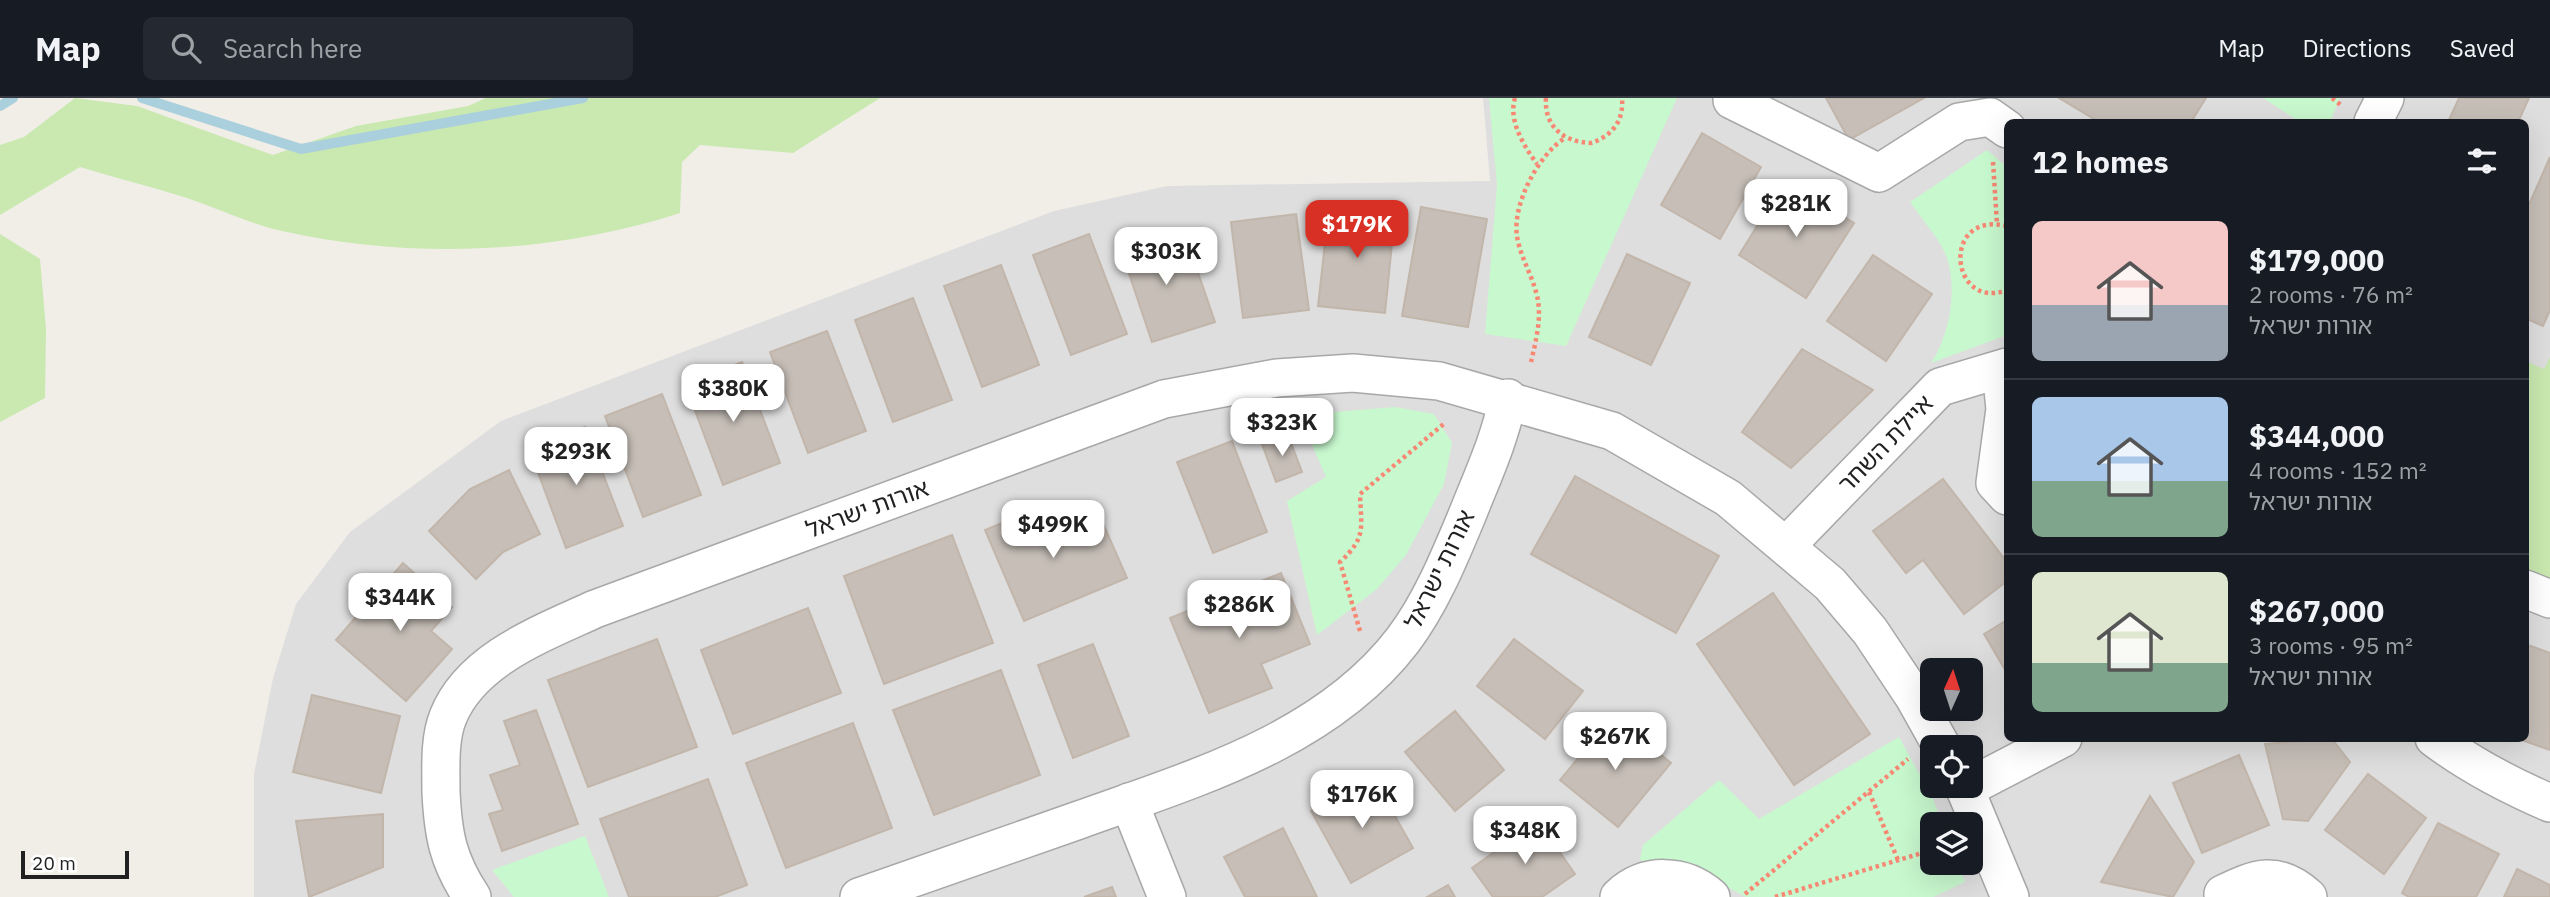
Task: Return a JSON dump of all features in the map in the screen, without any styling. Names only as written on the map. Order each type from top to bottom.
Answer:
[{"type":"street","points":[[2375,119],[2385,98]]},
{"type":"street","points":[[1732,100],[1879,173],[1959,122],[1999,123]]},
{"type":"street","name":"איילת השחר","points":[[1786,546],[1940,387],[2004,369]]},
{"type":"street","name":"אורות ישראל","points":[[472,897],[447,850],[442,820],[442,750],[447,718],[466,688],[495,662],[532,639],[595,609],[1164,399],[1278,378],[1353,373],[1439,381],[1508,398],[1612,431],[1728,498],[1830,584],[1870,631],[1914,697],[1922,735]]},
{"type":"street","name":"אורות ישראל","points":[[859,897],[1209,774],[1281,739],[1327,711],[1365,680],[1396,647],[1431,594],[1456,543],[1502,431],[1508,398]]},
{"type":"street","name":"איילת השחר","points":[[2004,417],[1995,483],[2004,493]]},
{"type":"street","points":[[2529,591],[2550,599]]},
{"type":"street","points":[[1983,778],[2055,742]]},
{"type":"street","points":[[2440,742],[2474,766],[2550,803]]},
{"type":"street","points":[[1969,798],[2010,897]]},
{"type":"street","points":[[1129,802],[1167,897]]},
{"type":"street","points":[[1619,897],[1627,889],[1648,880],[1668,877],[1690,883],[1711,897]]},
{"type":"street","points":[[2224,897],[2223,894],[2258,877],[2294,884],[2308,897]]},
{"type":"path","points":[[1515,98],[1513,106],[1516,125],[1523,145],[1537,164]]},
{"type":"path","points":[[1546,98],[1549,120],[1565,138],[1591,143],[1603,139],[1620,120],[1622,98]]},
{"type":"path","points":[[1997,224],[1999,123]]},
{"type":"path","points":[[1531,362],[1538,332],[1537,293],[1524,265],[1516,232],[1522,204],[1537,164],[1551,146],[1565,138]]},
{"type":"path","points":[[2004,225],[1997,224],[1974,230],[1965,238],[1959,260],[1968,282],[1978,289],[1990,293],[2004,291]]},
{"type":"path","points":[[1363,639],[1340,562],[1357,546],[1361,529],[1360,494],[1455,415]]},
{"type":"path","points":[[1742,897],[1869,792],[1920,757]]},
{"type":"path","points":[[1869,792],[1898,860]]},
{"type":"path","points":[[1775,897],[1920,854]]},
{"type":"shaded area","points":[[1483,98],[2550,98],[2550,897],[254,897],[254,774],[273,678],[296,604],[350,532],[501,421],[1054,211],[1167,186],[1490,181]]},
{"type":"green space","points":[[75,98],[137,106],[273,155],[356,126],[468,106],[486,98],[880,98],[793,153],[700,145],[682,162],[680,213],[583,237],[533,244],[432,249],[332,240],[282,231],[187,198],[80,167],[0,215],[0,145],[24,137]]},
{"type":"green space","points":[[1489,98],[1677,98],[1566,346],[1485,334],[1497,185]]},
{"type":"green space","points":[[2263,98],[2340,98],[2331,119],[2295,119]]},
{"type":"green space","points":[[1987,150],[2004,164],[2004,336],[1931,363],[1948,322],[1951,275],[1942,247],[1910,202]]},
{"type":"green space","points":[[0,234],[40,259],[46,329],[45,398],[0,422]]},
{"type":"green space","points":[[2550,357],[2550,579],[2529,570],[2529,363],[2544,369]]},
{"type":"green space","points":[[1395,407],[1434,414],[1452,443],[1444,484],[1406,555],[1377,589],[1317,635],[1287,501],[1326,477],[1299,415]]},
{"type":"green space","points":[[1899,737],[1920,775],[1920,798],[1932,798],[1938,812],[1920,812],[1920,875],[1962,875],[1965,882],[1933,897],[1746,897],[1716,881],[1649,868],[1640,859],[1643,845],[1719,780],[1759,819]]},
{"type":"green space","points":[[585,836],[609,897],[514,897],[492,870]]},
{"type":"building","points":[[1826,98],[1924,98],[1849,140]]},
{"type":"building","points":[[2059,98],[2206,98],[2193,119],[2094,119]]},
{"type":"building","points":[[2459,98],[2529,98],[2519,119],[2449,119]]},
{"type":"building","points":[[1702,133],[1761,167],[1720,239],[1661,205]]},
{"type":"building","points":[[2550,157],[2550,310],[2543,326],[2529,320],[2529,205]]},
{"type":"building","points":[[1786,180],[1854,223],[1806,298],[1739,255]]},
{"type":"building","points":[[1329,207],[1395,214],[1385,313],[1318,306]]},
{"type":"building","points":[[1421,207],[1487,219],[1468,327],[1402,316]]},
{"type":"building","points":[[1296,214],[1309,310],[1243,318],[1231,222]]},
{"type":"building","points":[[1161,230],[1171,259],[1191,252],[1215,322],[1152,342],[1119,244]]},
{"type":"building","points":[[1089,234],[1127,334],[1071,355],[1033,255]]},
{"type":"building","points":[[1627,254],[1690,283],[1651,365],[1589,337]]},
{"type":"building","points":[[1873,255],[1932,294],[1886,361],[1827,321]]},
{"type":"building","points":[[1001,265],[1039,365],[982,387],[944,286]]},
{"type":"building","points":[[913,298],[952,400],[893,422],[855,320]]},
{"type":"building","points":[[827,331],[866,431],[808,453],[770,352]]},
{"type":"building","points":[[1802,349],[1873,390],[1791,468],[1742,432]]},
{"type":"building","points":[[742,362],[780,463],[723,485],[685,384]]},
{"type":"building","points":[[662,394],[701,495],[643,517],[605,416]]},
{"type":"building","points":[[585,427],[623,526],[566,548],[529,448]]},
{"type":"building","points":[[1288,435],[1302,472],[1276,482],[1262,444]]},
{"type":"building","points":[[1232,441],[1267,532],[1213,553],[1177,462]]},
{"type":"building","points":[[509,470],[540,534],[503,552],[476,579],[429,531],[470,489]]},
{"type":"building","points":[[1575,476],[1719,556],[1676,633],[1531,554]]},
{"type":"building","points":[[1943,479],[2004,558],[2004,583],[1964,614],[1923,560],[1906,573],[1873,531]]},
{"type":"building","points":[[1052,502],[1067,536],[1102,521],[1127,578],[1024,621],[985,530]]},
{"type":"building","points":[[952,535],[993,643],[884,684],[844,576]]},
{"type":"building","points":[[403,563],[452,607],[431,631],[452,649],[406,701],[336,640]]},
{"type":"building","points":[[1281,573],[1310,644],[1261,664],[1272,688],[1209,713],[1170,618]]},
{"type":"building","points":[[1773,593],[1870,734],[1794,785],[1697,644]]},
{"type":"building","points":[[808,608],[841,693],[733,734],[701,650]]},
{"type":"building","points":[[2004,622],[2004,668],[1984,634]]},
{"type":"building","points":[[657,639],[697,747],[588,787],[548,680]]},
{"type":"building","points":[[1514,639],[1583,691],[1545,739],[1477,686]]},
{"type":"building","points":[[1093,644],[1129,736],[1073,758],[1038,665]]},
{"type":"building","points":[[2529,645],[2550,653],[2550,750],[2527,742]]},
{"type":"building","points":[[1001,670],[1040,775],[934,815],[893,710]]},
{"type":"building","points":[[312,695],[400,716],[381,793],[293,772]]},
{"type":"building","points":[[536,710],[578,824],[502,851],[489,814],[503,810],[490,775],[520,765],[504,721]]},
{"type":"building","points":[[1455,711],[1504,770],[1455,811],[1405,752]]},
{"type":"building","points":[[1613,716],[1671,763],[1618,827],[1560,780]]},
{"type":"building","points":[[853,723],[892,828],[786,868],[746,763]]},
{"type":"building","points":[[2334,742],[2350,762],[2308,821],[2283,819],[2265,744]]},
{"type":"building","points":[[2239,755],[2269,825],[2202,853],[2173,783]]},
{"type":"building","points":[[2368,774],[2426,818],[2384,874],[2325,830]]},
{"type":"building","points":[[1373,777],[1413,848],[1351,883],[1311,811]]},
{"type":"building","points":[[708,779],[747,885],[715,897],[629,897],[600,819]]},
{"type":"building","points":[[2150,796],[2194,862],[2173,897],[2101,882]]},
{"type":"building","points":[[383,814],[383,867],[309,897],[296,821]]},
{"type":"building","points":[[1538,821],[1575,874],[1542,897],[1493,897],[1472,868]]},
{"type":"building","points":[[2438,823],[2499,854],[2476,897],[2409,897],[2402,893]]},
{"type":"building","points":[[1283,828],[1317,897],[1245,897],[1224,857]]},
{"type":"building","points":[[2517,869],[2550,885],[2550,897],[2504,897]]},
{"type":"building","points":[[1448,885],[1455,897],[1427,897]]},
{"type":"building","points":[[1112,887],[1116,897],[1084,897]]},
{"type":"waterway","points":[[0,106],[13,98]]},
{"type":"waterway","points":[[142,98],[301,149],[583,98]]}]
